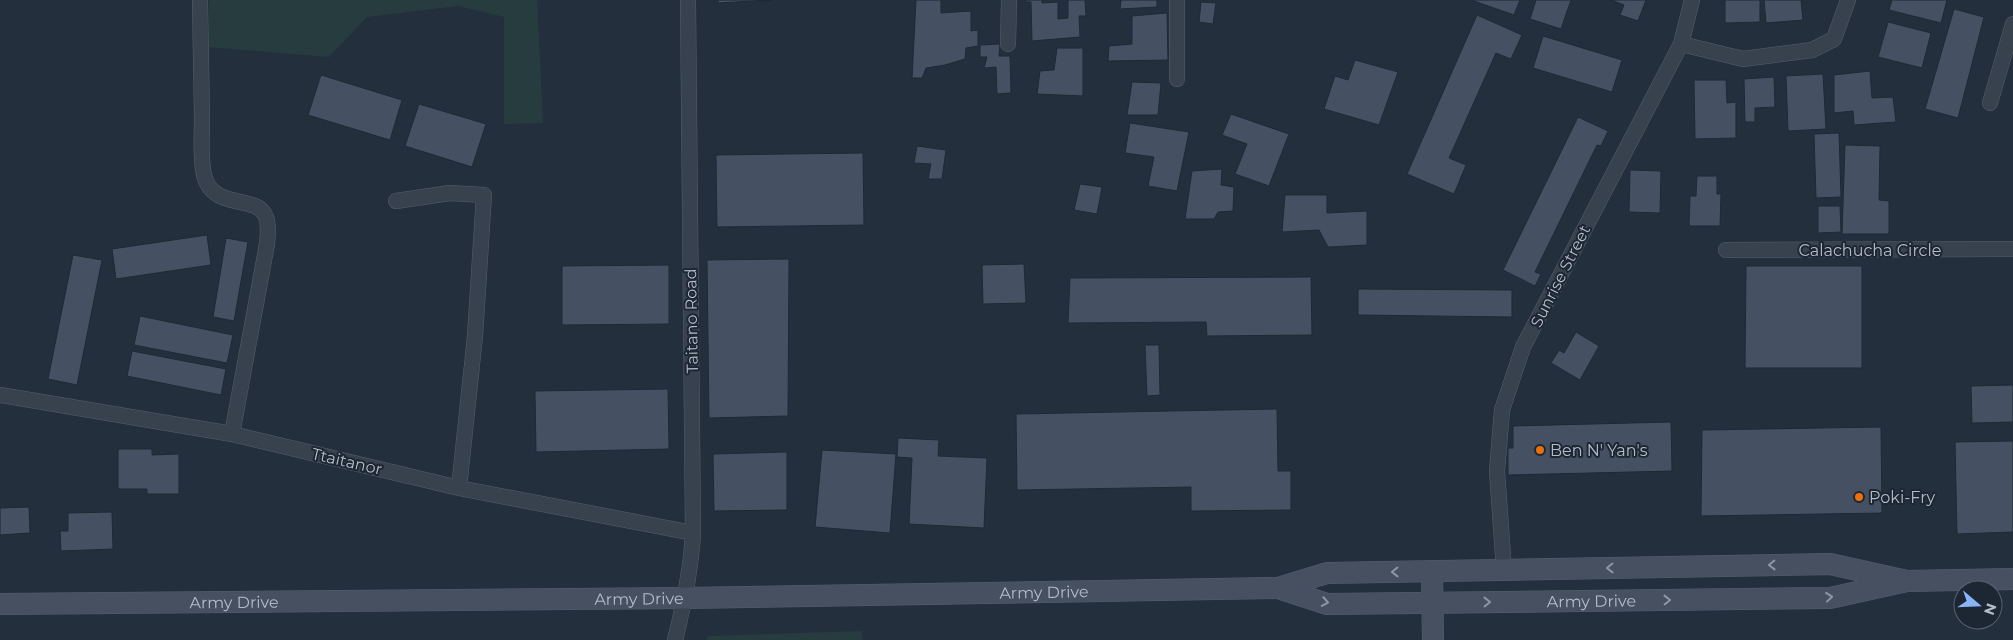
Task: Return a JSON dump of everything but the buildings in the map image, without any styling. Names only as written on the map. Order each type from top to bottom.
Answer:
[{"type":"main road","name":"Army Drive","points":[[0,604],[686,598],[1278,588],[1327,573],[1830,564],[1907,581]]},
{"type":"main road","points":[[1432,571],[1433,640]]},
{"type":"main road","name":"Army Drive","points":[[1278,588],[1327,604],[1432,603],[1830,598],[1907,581],[2013,579]]},
{"type":"street","points":[[200,0],[204,175],[212,190],[226,199],[260,208],[266,216],[268,229],[267,244],[232,434]]},
{"type":"street","name":"Taitano Road","points":[[675,640],[686,598],[693,532],[688,0]]},
{"type":"street","points":[[1008,44],[1009,0]]},
{"type":"street","points":[[1177,0],[1177,79]]},
{"type":"street","name":"Sunrise Street","points":[[1504,570],[1497,472],[1502,410],[1523,347],[1681,44],[1692,0]]},
{"type":"street","points":[[1681,44],[1743,59],[1812,50],[1834,39],[1848,0]]},
{"type":"street","points":[[1990,103],[2013,24]]},
{"type":"street","points":[[396,201],[450,193],[484,195],[473,354],[459,488]]},
{"type":"street","name":"Calachucha Circle","points":[[1726,250],[2013,249]]},
{"type":"street","name":"Ttaitanor","points":[[0,395],[232,434],[459,488],[693,532]]},
{"type":"green space","points":[[209,0],[537,0],[543,123],[504,124],[504,17],[458,6],[367,17],[329,57],[209,47]]},
{"type":"green space","points":[[862,631],[863,640],[707,640],[707,636]]},
{"type":"place","name":"Ben N' Yan's","points":[[1540,450]]},
{"type":"place","name":"Poki-Fry","points":[[1859,497]]}]
